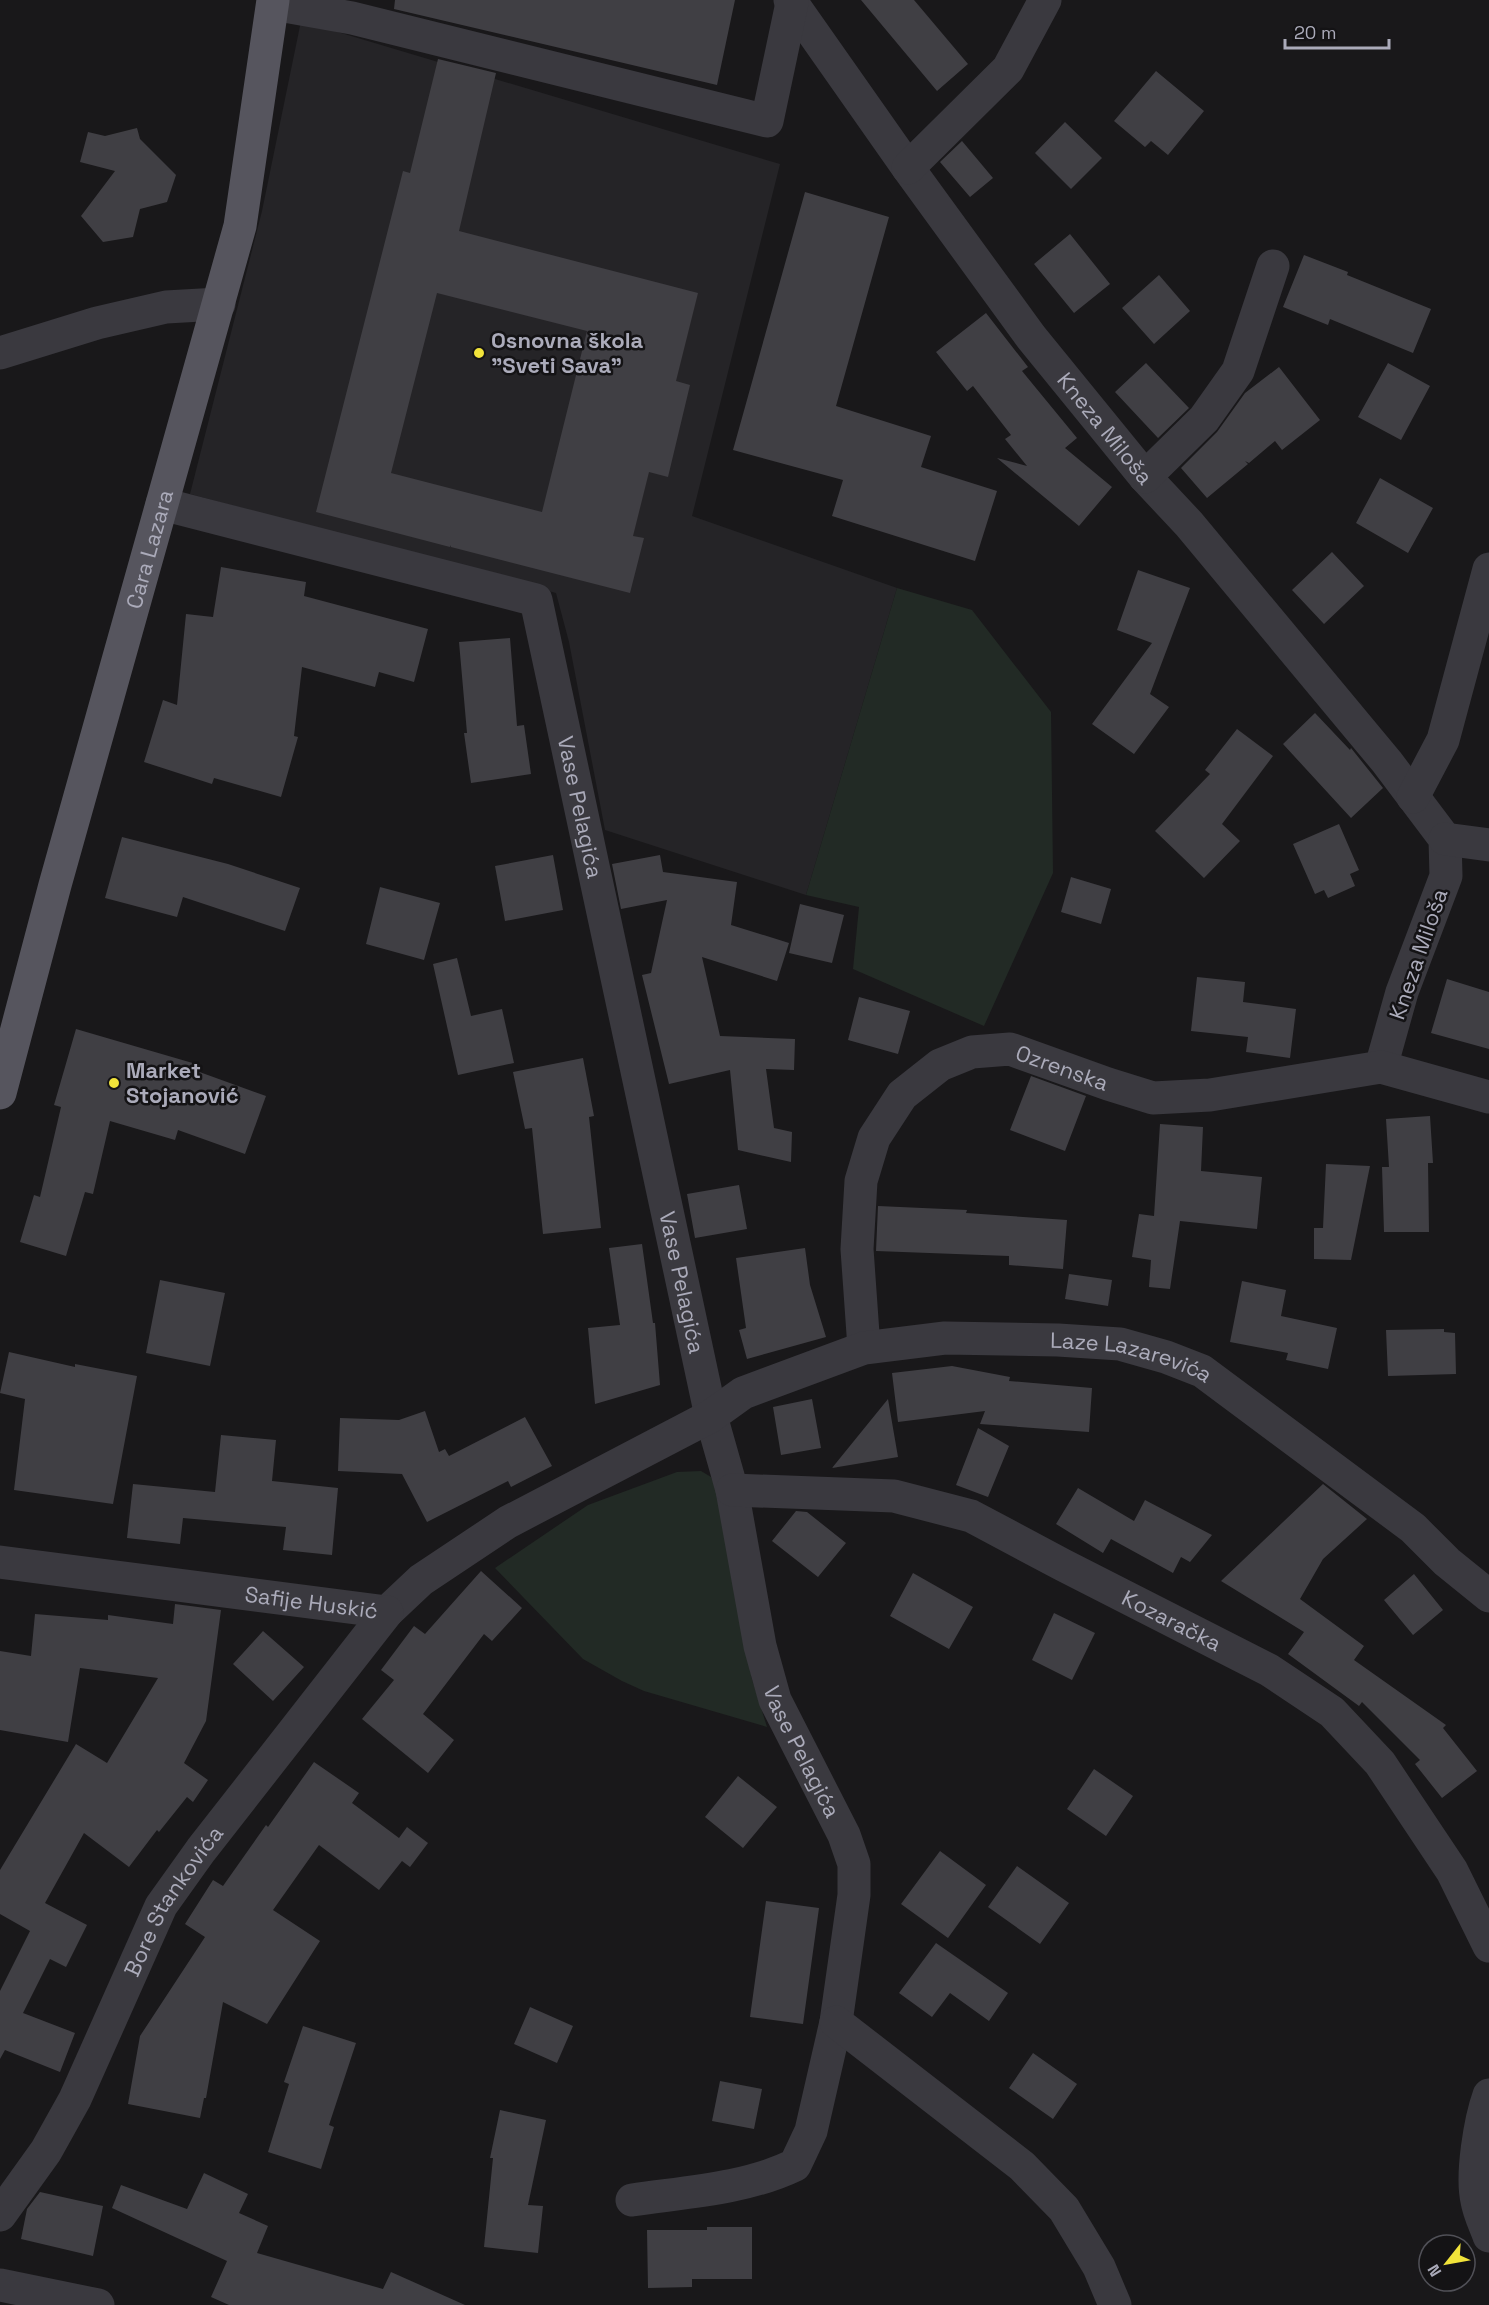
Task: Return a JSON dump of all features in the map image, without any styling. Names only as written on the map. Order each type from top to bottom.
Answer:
[{"type":"main road","name":"Cara Lazara","points":[[0,1093],[55,885],[240,226],[273,2]]},
{"type":"street","points":[[908,168],[1008,69],[1045,0]]},
{"type":"street","points":[[273,2],[352,18],[767,121],[791,1]]},
{"type":"street","name":"Kneza Miloša","points":[[791,1],[1031,338],[1145,477],[1189,524],[1387,762],[1444,839],[1446,876],[1402,992],[1382,1067]]},
{"type":"street","points":[[1145,477],[1204,419],[1238,371],[1273,266]]},
{"type":"street","points":[[0,353],[97,323],[166,307],[219,304]]},
{"type":"street","name":"Vase Pelagića","points":[[162,504],[536,600],[711,1416],[732,1490],[760,1646],[775,1700],[844,1835],[854,1864],[854,1895],[836,2022],[811,2131],[795,2165],[773,2176],[740,2184],[632,2200]]},
{"type":"street","points":[[1413,797],[1443,740],[1489,569]]},
{"type":"street","points":[[1444,839],[1489,845]]},
{"type":"street","name":"Ozrenska","points":[[864,1348],[857,1249],[861,1181],[874,1138],[902,1095],[940,1065],[972,1052],[1010,1049],[1153,1098],[1210,1095],[1382,1067],[1489,1097]]},
{"type":"street","name":"Laze Lazarevića","points":[[711,1416],[743,1393],[864,1348],[945,1338],[1058,1340],[1120,1344],[1166,1357],[1202,1371],[1413,1528],[1447,1562],[1489,1596]]},
{"type":"street","name":"Safije Huskić","points":[[0,1562],[387,1612],[421,1580],[508,1522],[711,1416]]},
{"type":"street","name":"Kozaračka","points":[[732,1490],[894,1496],[971,1516],[1269,1670],[1332,1712],[1380,1763],[1452,1871],[1489,1946]]},
{"type":"street","name":"Bore Stankovića","points":[[0,2215],[46,2151],[75,2099],[161,1906],[201,1850],[387,1612]]},
{"type":"street","points":[[836,2022],[1022,2166],[1064,2209],[1099,2267],[1115,2305]]},
{"type":"street","points":[[1489,2095],[1482,2114],[1476,2157],[1476,2200],[1489,2236]]},
{"type":"street","points":[[0,2285],[98,2305]]},
{"type":"shaded area","name":"Osnovna škola \"Sveti Sava\"","points":[[301,21],[780,164],[692,516],[897,588],[806,895],[605,830],[569,642],[556,593],[190,494],[262,211]]},
{"type":"shaded area","points":[[897,588],[972,610],[1051,712],[1053,873],[984,1026],[853,969],[859,907],[806,895]]},
{"type":"shaded area","points":[[701,1471],[711,1477],[718,1493],[752,1679],[767,1727],[644,1691],[583,1659],[495,1568],[588,1505],[677,1472]]},
{"type":"building","points":[[395,0],[735,0],[717,85],[394,9]]},
{"type":"building","points":[[861,0],[914,0],[968,64],[937,91]]},
{"type":"building","points":[[438,59],[496,73],[459,231],[698,293],[676,381],[690,385],[668,477],[649,472],[633,536],[644,538],[630,593],[316,512],[403,171],[410,173]],"holes":[[[437,293],[587,331],[542,512],[391,473]]]},
{"type":"building","points":[[1156,71],[1204,111],[1168,155],[1151,141],[1145,147],[1114,121]]},
{"type":"building","points":[[1065,122],[1102,158],[1071,189],[1035,153]]},
{"type":"building","points":[[137,128],[140,139],[176,175],[167,202],[140,209],[133,237],[103,242],[81,216],[115,171],[80,162],[88,132],[105,136]]},
{"type":"building","points":[[962,141],[993,178],[970,197],[940,162]]},
{"type":"building","points":[[805,192],[889,217],[836,406],[931,436],[921,467],[997,491],[975,561],[832,516],[843,480],[733,450]]},
{"type":"building","points":[[1070,234],[1110,284],[1074,313],[1034,264]]},
{"type":"building","points":[[1304,255],[1431,309],[1413,353],[1330,319],[1328,325],[1283,307]]},
{"type":"building","points":[[1159,275],[1190,311],[1154,344],[1122,308]]},
{"type":"building","points":[[986,313],[1028,367],[1022,371],[1077,438],[1065,448],[1112,487],[1079,526],[997,458],[1027,466],[1005,439],[1011,435],[973,386],[967,391],[936,352]]},
{"type":"building","points":[[1146,363],[1189,408],[1158,438],[1115,392]]},
{"type":"building","points":[[1388,363],[1430,386],[1401,440],[1358,417]]},
{"type":"building","points":[[1279,367],[1320,420],[1282,450],[1275,441],[1249,463],[1245,461],[1248,464],[1207,498],[1181,468],[1217,432],[1245,393]]},
{"type":"building","points":[[1380,478],[1433,508],[1408,553],[1356,523]]},
{"type":"building","points":[[1332,552],[1364,586],[1324,624],[1292,590]]},
{"type":"building","points":[[221,567],[306,582],[304,596],[428,629],[414,682],[379,672],[375,687],[302,667],[294,736],[298,737],[281,797],[214,778],[212,784],[144,762],[163,700],[177,705],[186,614],[213,617]]},
{"type":"building","points":[[1138,570],[1190,588],[1150,694],[1169,707],[1134,754],[1092,724],[1152,643],[1117,630]]},
{"type":"building","points":[[510,638],[517,726],[524,725],[531,774],[471,783],[464,733],[467,733],[459,642]]},
{"type":"building","points":[[1315,713],[1350,750],[1351,748],[1383,788],[1351,818],[1283,744]]},
{"type":"building","points":[[1237,729],[1273,756],[1222,824],[1240,841],[1204,878],[1155,831],[1210,774],[1205,770]]},
{"type":"building","points":[[1339,824],[1359,870],[1350,874],[1355,886],[1328,898],[1324,890],[1315,894],[1293,844]]},
{"type":"building","points":[[122,837],[228,864],[300,888],[285,931],[183,897],[177,917],[105,898]]},
{"type":"building","points":[[553,855],[563,910],[505,921],[495,866]]},
{"type":"building","points":[[660,855],[663,872],[737,882],[731,925],[789,943],[777,981],[702,957],[720,1036],[795,1039],[794,1070],[766,1069],[774,1128],[792,1132],[791,1162],[738,1150],[730,1070],[669,1084],[642,975],[651,973],[667,900],[621,909],[612,864]]},
{"type":"building","points":[[1071,877],[1111,889],[1101,924],[1061,912]]},
{"type":"building","points":[[380,887],[440,903],[424,960],[366,944]]},
{"type":"building","points":[[800,904],[844,915],[832,963],[789,953]]},
{"type":"building","points":[[457,958],[471,1016],[502,1009],[514,1063],[458,1075],[433,964]]},
{"type":"building","points":[[1197,977],[1245,982],[1243,1002],[1296,1009],[1290,1058],[1246,1052],[1248,1037],[1191,1031]]},
{"type":"building","points":[[1447,979],[1489,992],[1489,1049],[1431,1033]]},
{"type":"building","points":[[859,997],[910,1011],[898,1054],[848,1040]]},
{"type":"building","points":[[76,1029],[196,1064],[194,1070],[266,1096],[245,1154],[178,1130],[175,1140],[110,1121],[93,1194],[85,1192],[66,1256],[20,1242],[34,1195],[40,1197],[61,1107],[54,1105]]},
{"type":"building","points":[[583,1058],[594,1116],[589,1117],[601,1228],[543,1234],[532,1128],[525,1129],[513,1072]]},
{"type":"building","points":[[1031,1076],[1086,1096],[1065,1151],[1010,1130]]},
{"type":"building","points":[[1430,1116],[1433,1163],[1428,1163],[1429,1232],[1384,1232],[1382,1167],[1389,1167],[1386,1119]]},
{"type":"building","points":[[1160,1124],[1203,1127],[1201,1171],[1262,1177],[1257,1229],[1180,1221],[1170,1289],[1149,1287],[1151,1260],[1132,1257],[1139,1214],[1154,1216]]},
{"type":"building","points":[[1326,1164],[1370,1166],[1351,1260],[1314,1259],[1314,1228],[1323,1228]]},
{"type":"building","points":[[739,1185],[747,1229],[695,1238],[687,1194]]},
{"type":"building","points":[[878,1206],[967,1210],[966,1213],[1067,1220],[1063,1269],[1009,1265],[1009,1256],[876,1251]]},
{"type":"building","points":[[642,1244],[653,1323],[655,1323],[660,1385],[595,1404],[588,1328],[620,1325],[609,1248]]},
{"type":"building","points":[[805,1248],[810,1285],[826,1337],[747,1359],[739,1330],[746,1328],[736,1258]]},
{"type":"building","points":[[1069,1274],[1112,1280],[1108,1306],[1065,1299]]},
{"type":"building","points":[[160,1280],[225,1293],[210,1366],[146,1353]]},
{"type":"building","points":[[1242,1281],[1286,1290],[1281,1316],[1337,1328],[1328,1369],[1286,1360],[1288,1353],[1230,1342]]},
{"type":"building","points":[[1444,1329],[1444,1332],[1455,1333],[1456,1374],[1388,1376],[1386,1330]]},
{"type":"building","points":[[9,1352],[75,1367],[75,1364],[137,1376],[113,1504],[14,1490],[25,1399],[0,1393]]},
{"type":"building","points":[[952,1366],[1010,1377],[1009,1381],[1092,1388],[1089,1432],[980,1424],[985,1411],[898,1422],[892,1373]]},
{"type":"building","points":[[812,1399],[821,1448],[781,1455],[773,1407]]},
{"type":"building","points":[[888,1399],[898,1457],[832,1468]]},
{"type":"building","points":[[425,1411],[439,1452],[445,1449],[449,1456],[525,1417],[552,1466],[511,1487],[508,1481],[427,1522],[402,1474],[338,1471],[340,1418],[399,1420]]},
{"type":"building","points":[[978,1428],[1009,1446],[988,1497],[956,1485]]},
{"type":"building","points":[[221,1435],[276,1440],[272,1481],[338,1488],[332,1555],[283,1550],[286,1527],[183,1518],[180,1544],[127,1538],[133,1484],[215,1492]]},
{"type":"building","points":[[1323,1484],[1367,1519],[1323,1559],[1300,1599],[1364,1646],[1354,1660],[1446,1725],[1443,1728],[1477,1771],[1442,1798],[1415,1764],[1420,1760],[1362,1702],[1359,1706],[1288,1654],[1304,1632],[1221,1581]]},
{"type":"building","points":[[1078,1488],[1134,1521],[1145,1500],[1212,1535],[1190,1562],[1181,1557],[1173,1573],[1111,1539],[1103,1553],[1056,1524]]},
{"type":"building","points":[[796,1511],[807,1512],[846,1543],[818,1577],[772,1541]]},
{"type":"building","points":[[481,1571],[522,1608],[492,1641],[484,1634],[423,1714],[454,1740],[428,1773],[362,1719],[394,1680],[381,1670],[414,1626],[425,1634]]},
{"type":"building","points":[[913,1573],[973,1607],[949,1649],[890,1616]]},
{"type":"building","points":[[1414,1574],[1443,1610],[1413,1635],[1384,1600]]},
{"type":"building","points":[[175,1604],[221,1610],[206,1721],[184,1763],[208,1780],[193,1802],[187,1797],[159,1832],[157,1830],[129,1867],[84,1833],[45,1903],[87,1925],[66,1967],[50,1959],[23,2013],[75,2033],[60,2072],[5,2050],[0,2059],[0,1991],[30,1931],[0,1914],[0,1870],[76,1744],[107,1763],[158,1678],[80,1668],[68,1742],[0,1730],[0,1651],[31,1656],[35,1614],[108,1620],[108,1615],[173,1624]]},
{"type":"building","points":[[1054,1613],[1095,1633],[1072,1680],[1032,1660]]},
{"type":"building","points":[[263,1631],[304,1667],[273,1701],[233,1664]]},
{"type":"building","points":[[314,1762],[359,1793],[352,1803],[399,1838],[407,1827],[428,1843],[410,1867],[402,1861],[379,1890],[319,1845],[273,1910],[320,1941],[267,2024],[223,2002],[206,2098],[204,2098],[200,2118],[128,2104],[140,2036],[205,1937],[185,1924],[213,1880],[223,1886]]},
{"type":"building","points":[[1094,1769],[1133,1796],[1106,1836],[1067,1809]]},
{"type":"building","points":[[738,1776],[777,1807],[743,1848],[705,1817]]},
{"type":"building","points":[[940,1851],[986,1885],[948,1938],[901,1904]]},
{"type":"building","points":[[1017,1866],[1069,1903],[1040,1944],[988,1907]]},
{"type":"building","points":[[766,1901],[819,1908],[803,2024],[750,2017]]},
{"type":"building","points":[[936,1943],[1008,1993],[989,2021],[950,1993],[932,2017],[899,1993]]},
{"type":"building","points":[[530,2007],[573,2026],[557,2063],[514,2044]]},
{"type":"building","points":[[303,2026],[356,2043],[329,2125],[334,2127],[321,2169],[268,2152],[289,2084],[284,2082]]},
{"type":"building","points":[[1033,2053],[1077,2084],[1053,2119],[1009,2088]]},
{"type":"building","points":[[720,2081],[762,2089],[754,2129],[712,2121]]},
{"type":"building","points":[[500,2110],[546,2120],[528,2205],[543,2206],[538,2253],[484,2247],[493,2158],[490,2158]]},
{"type":"building","points":[[204,2173],[248,2194],[239,2213],[268,2226],[257,2253],[383,2289],[391,2272],[465,2305],[229,2305],[211,2297],[227,2261],[112,2208],[121,2185],[187,2209]]},
{"type":"building","points":[[40,2192],[103,2206],[93,2256],[21,2239],[27,2209]]},
{"type":"building","points":[[707,2227],[752,2227],[752,2279],[692,2279],[692,2287],[648,2288],[647,2230],[707,2230]]},
{"type":"place","name":"Osnovna škola \"Sveti Sava\"","points":[[479,353]]},
{"type":"place","name":"Market Stojanović","points":[[114,1083]]}]
